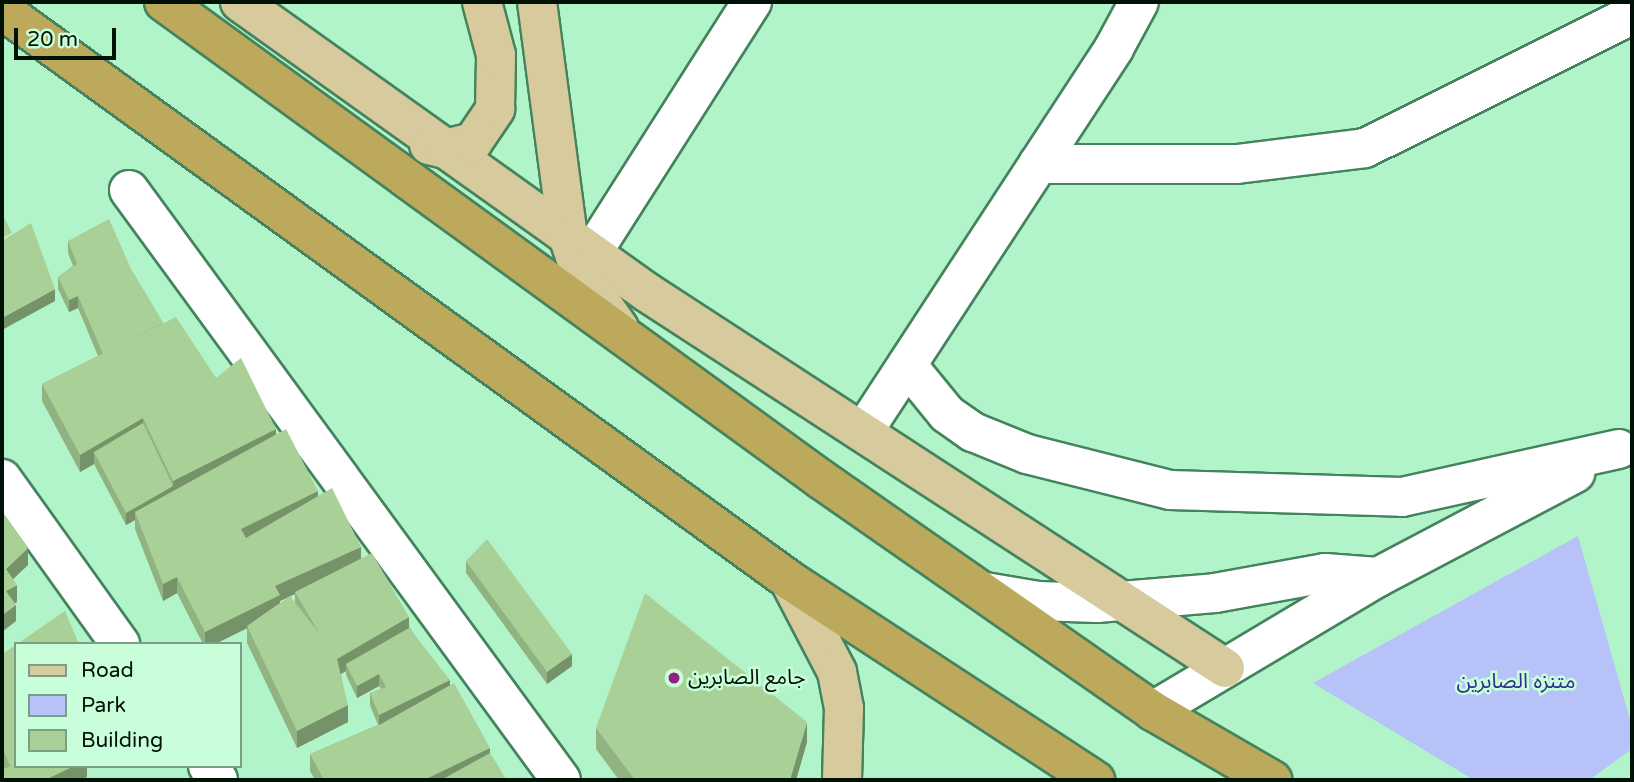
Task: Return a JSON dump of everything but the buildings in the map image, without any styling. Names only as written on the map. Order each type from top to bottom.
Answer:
[{"type":"highway","points":[[164,2],[627,338],[1153,711],[1272,780]]},
{"type":"highway","points":[[2,10],[789,580],[1095,780]]},
{"type":"main road","points":[[240,2],[580,245],[1225,668]]},
{"type":"main road","points":[[333,125],[445,149],[473,142],[495,109],[496,55],[482,2]]},
{"type":"main road","points":[[537,2],[580,245],[581,274],[627,338]]},
{"type":"main road","points":[[789,580],[836,672],[844,708],[842,780]]},
{"type":"street","points":[[580,245],[752,2]]},
{"type":"street","points":[[863,432],[1038,164],[1139,2]]},
{"type":"street","points":[[1038,164],[1237,164],[1365,148],[1632,15]]},
{"type":"street","points":[[129,190],[561,780]]},
{"type":"street","points":[[907,365],[947,414],[973,432],[1027,454],[1171,489],[1402,497],[1626,446]]},
{"type":"street","points":[[1153,711],[1378,577],[1626,446]]},
{"type":"street","points":[[2,479],[119,642]]},
{"type":"street","points":[[985,592],[1038,601],[1122,601],[1215,593],[1325,573],[1378,577]]},
{"type":"green space","name":"متنزه الصابرين","points":[[1578,536],[1632,727],[1632,749],[1589,780],[1474,780],[1313,683]]},
{"type":"place","name":"جامع الصابرين","points":[[674,678]]}]
